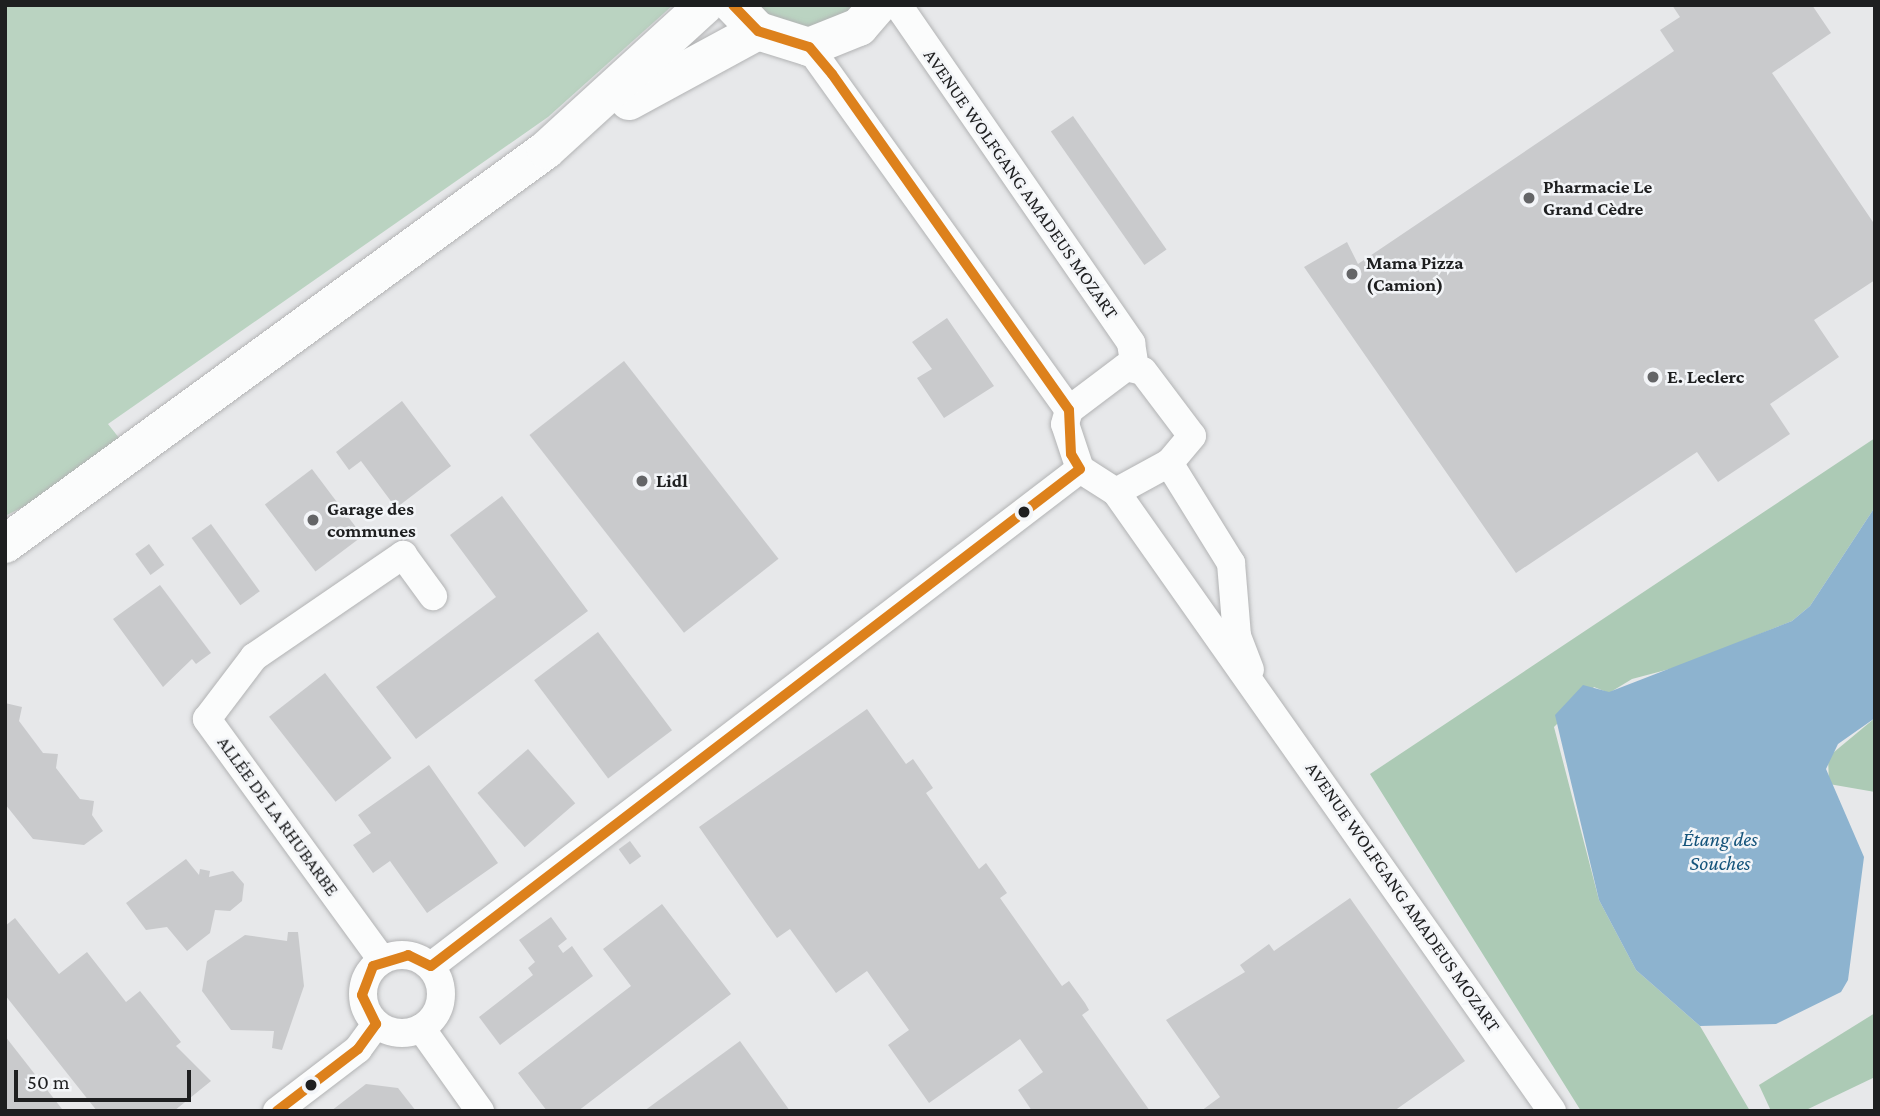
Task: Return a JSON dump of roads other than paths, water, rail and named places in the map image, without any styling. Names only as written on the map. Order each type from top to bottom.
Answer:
[{"type":"main road","points":[[546,150],[705,5]]},
{"type":"main road","points":[[5,544],[546,150],[746,18],[809,47],[850,32],[878,5]]},
{"type":"street","name":"AVENUE WOLFGANG AMADEUS MOZART","points":[[898,5],[1129,340],[1135,367]]},
{"type":"street","points":[[809,47],[1069,410],[1070,454],[1080,469],[1116,492],[1169,463],[1188,447],[1191,428],[1135,367],[1069,410]]},
{"type":"street","name":"AVENUE WOLFGANG AMADEUS MOZART","points":[[1169,463],[1231,563],[1237,636],[1255,682]]},
{"type":"street","points":[[431,966],[1080,469]]},
{"type":"street","name":"AVENUE WOLFGANG AMADEUS MOZART","points":[[1116,492],[1222,647],[1255,682],[1552,1111]]},
{"type":"street","name":"ALLÉE DE LA RHUBARBE","points":[[382,960],[207,719],[254,657],[402,555],[433,596]]},
{"type":"street","points":[[408,954],[431,966],[441,1000],[421,1028],[398,1033],[376,1024],[362,995],[367,975],[382,960],[408,954]]},
{"type":"street","points":[[276,1111],[358,1049],[376,1024]]},
{"type":"street","points":[[421,1028],[480,1111]]},
{"type":"water","name":"Étang des Souches","points":[[1875,507],[1875,718],[1838,744],[1826,769],[1864,857],[1848,980],[1841,992],[1776,1024],[1700,1026],[1636,970],[1599,900],[1555,715],[1583,685],[1609,692],[1792,621],[1810,606]]},
{"type":"place","name":"Pharmacie Le Grand Cèdre","points":[[1529,198]]},
{"type":"place","name":"Mama Pizza (Camion)","points":[[1352,274]]},
{"type":"place","name":"E. Leclerc","points":[[1653,377]]},
{"type":"place","name":"Lidl","points":[[642,481]]},
{"type":"place","name":"Garage des communes","points":[[313,520]]}]
